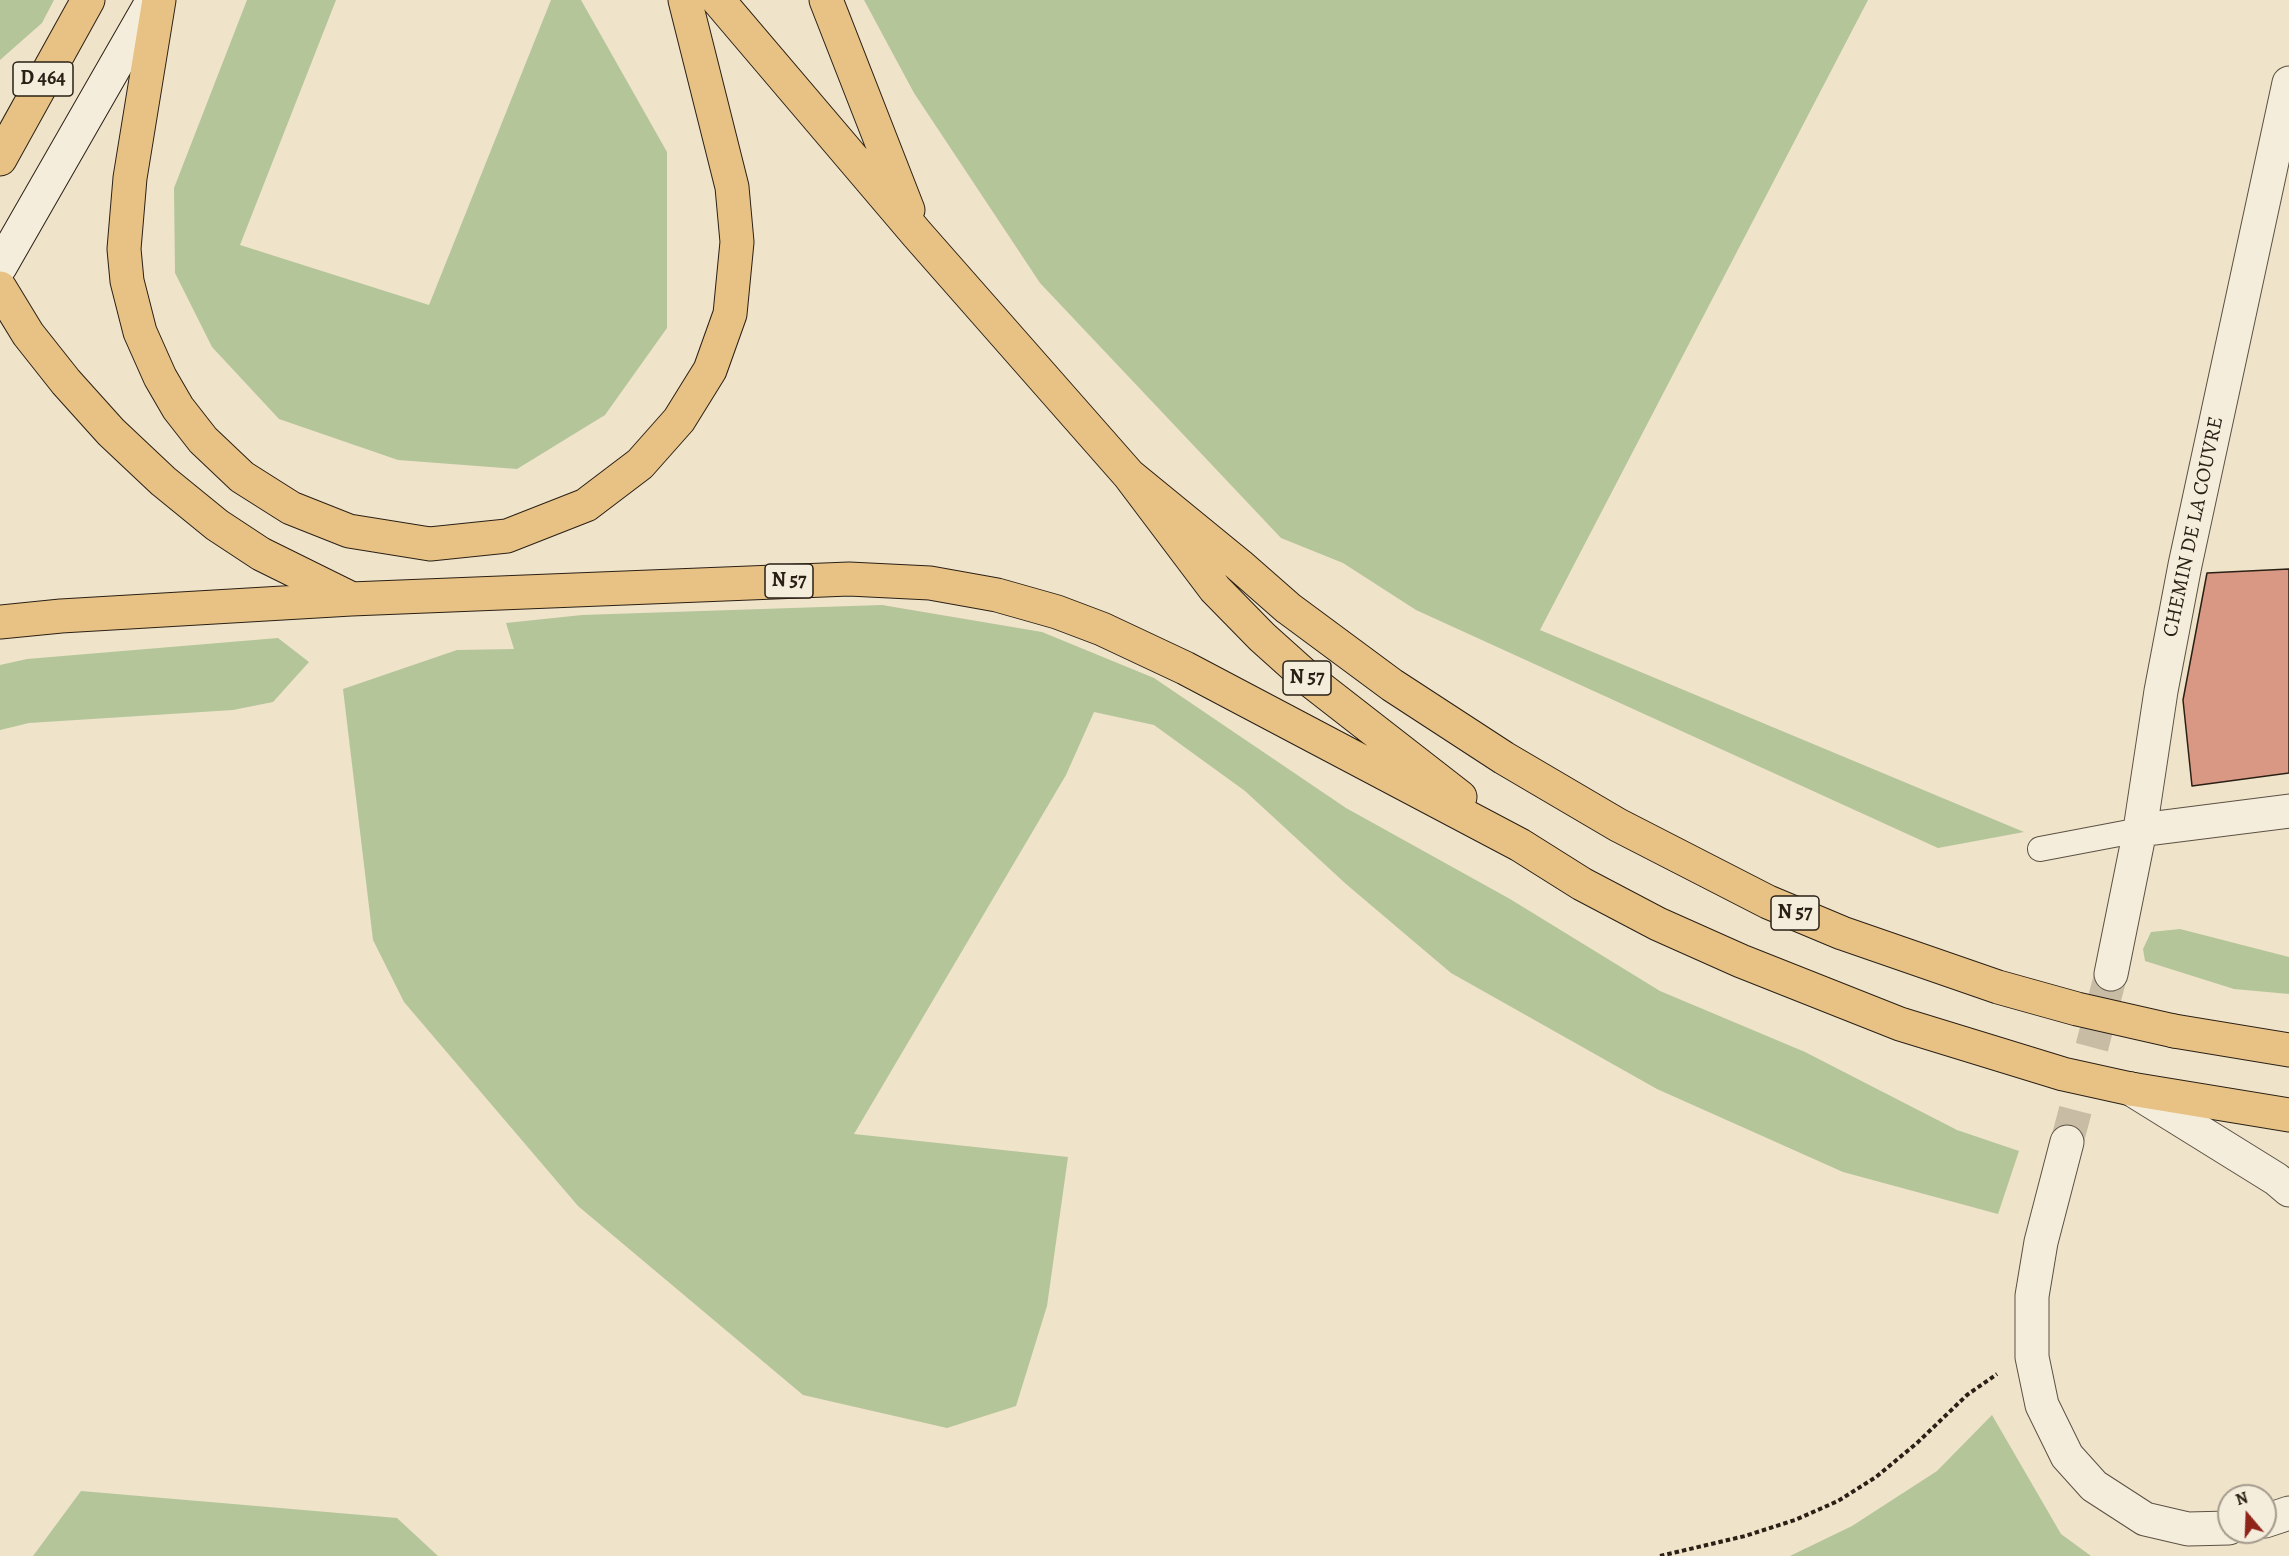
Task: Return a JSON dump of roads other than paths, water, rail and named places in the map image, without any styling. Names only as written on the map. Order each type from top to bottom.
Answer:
[{"type":"main road","name":"D 464","points":[[0,159],[88,0]]},
{"type":"main road","points":[[159,0],[130,178],[124,249],[127,281],[140,332],[160,377],[178,408],[203,440],[242,477],[291,508],[349,531],[430,544],[507,537],[586,505],[640,464],[679,420],[710,370],[730,314],[737,242],[732,188],[686,0]]},
{"type":"main road","name":"N 57","points":[[718,0],[917,234],[1129,475],[1215,589],[1262,637],[1311,681],[1520,845]]},
{"type":"main road","points":[[826,0],[917,234]]},
{"type":"main road","points":[[0,288],[28,334],[66,382],[111,432],[163,481],[218,525],[261,554],[351,599]]},
{"type":"main road","name":"N 57","points":[[1129,475],[1288,608],[1392,685],[1504,758],[1617,825],[1768,902],[1842,933],[1998,987],[2077,1009],[2174,1031],[2289,1050]]},
{"type":"main road","name":"N 57","points":[[0,622],[61,616],[351,599],[849,579],[930,583],[998,595],[1068,616],[1185,668],[1520,845],[1582,884],[1658,924],[1816,993],[1900,1024],[2063,1074],[2131,1089],[2289,1115]]},
{"type":"street","name":"D 464","points":[[0,267],[153,0]]},
{"type":"street","name":"CHEMIN DE LA COUVRE","points":[[2111,974],[2140,830],[2161,691],[2185,565],[2289,83]]},
{"type":"street","points":[[2140,830],[2289,811]]},
{"type":"street","points":[[2131,1089],[2276,1179],[2289,1190]]},
{"type":"street","points":[[2067,1142],[2041,1242],[2032,1296],[2032,1356],[2042,1405],[2067,1456],[2094,1486],[2145,1519],[2188,1529],[2217,1528]]},
{"type":"lane","points":[[2040,849],[2140,830]]},
{"type":"tunnel","points":[[2067,1142],[2111,974]]}]
